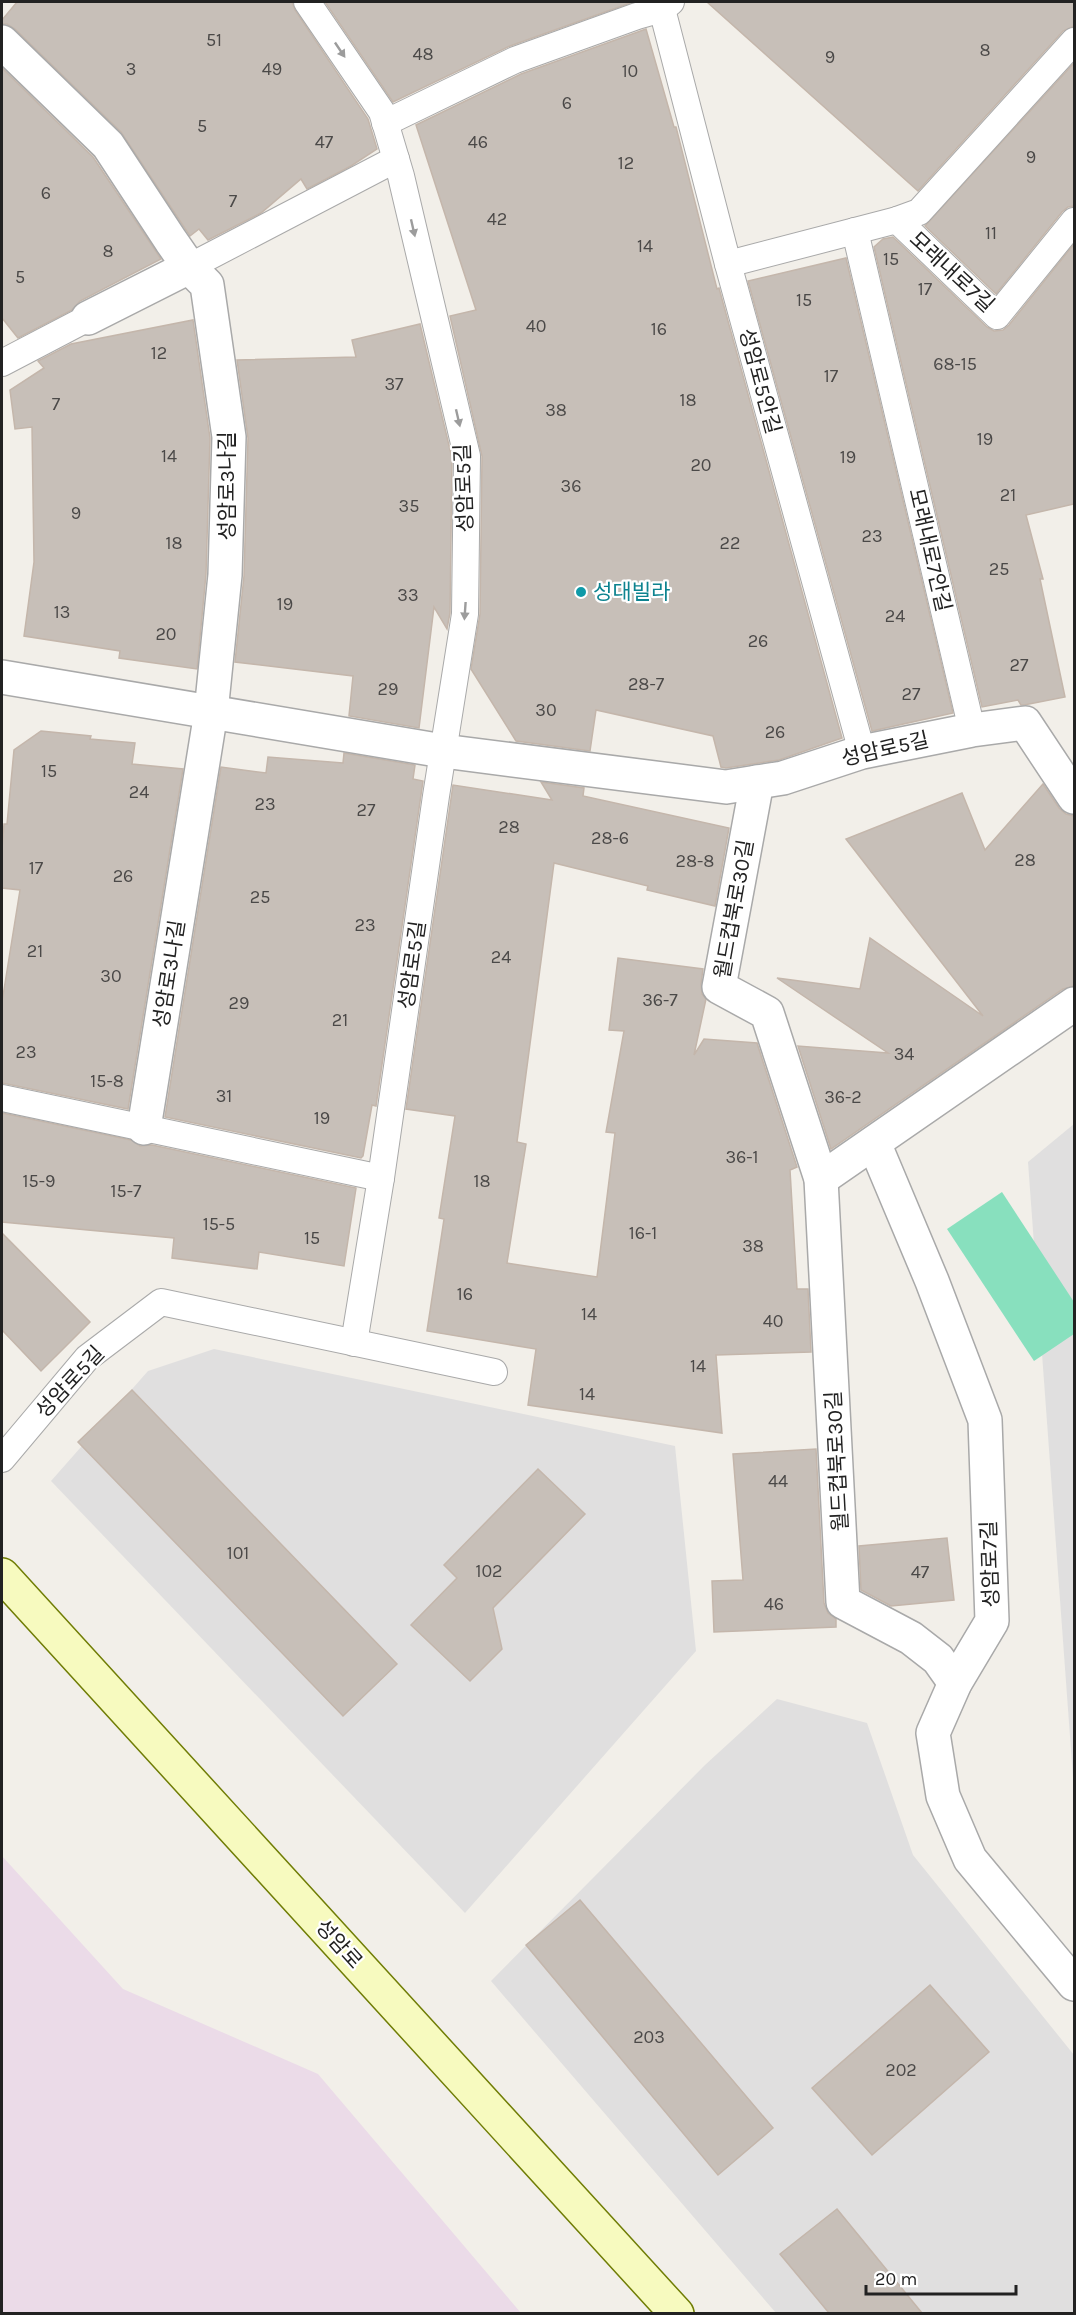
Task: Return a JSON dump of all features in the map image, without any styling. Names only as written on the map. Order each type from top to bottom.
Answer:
[{"type":"main road","name":"성암로","points":[[2,1575],[677,2313]]},
{"type":"street","name":"성암로3나길","points":[[2,42],[108,145],[189,267],[207,285],[229,437],[225,575],[211,712],[144,1128]]},
{"type":"street","points":[[88,318],[189,267]]},
{"type":"street","points":[[2,677],[211,712]]},
{"type":"street","name":"성암로5길","points":[[211,712],[443,751],[726,787],[783,778],[862,752],[972,730]]},
{"type":"street","points":[[972,730],[1025,723],[1074,797]]},
{"type":"street","name":"월드컵북로30길","points":[[758,782],[718,987],[768,1013],[822,1179],[843,1602],[911,1638],[938,1659],[955,1683]]},
{"type":"street","points":[[822,1179],[1074,1004]]},
{"type":"street","name":"성암로7길","points":[[874,1143],[932,1281],[985,1420],[992,1621],[955,1683],[933,1733],[943,1796],[970,1859],[1074,1984]]},
{"type":"lane","name":"성암로5길","points":[[307,2],[382,112],[396,159],[467,456],[465,614],[381,1178],[354,1343]]},
{"type":"lane","name":"성암로5안길","points":[[385,123],[515,60],[637,16],[663,4],[728,264],[862,752]]},
{"type":"lane","points":[[728,264],[897,220],[919,212],[1074,40]]},
{"type":"lane","points":[[189,267],[396,159]]},
{"type":"lane","name":"모래내로7길","points":[[897,220],[997,316],[1074,221]]},
{"type":"lane","name":"모래내로7안길","points":[[855,231],[972,730]]},
{"type":"lane","points":[[2,363],[88,318]]},
{"type":"lane","points":[[2,1098],[381,1178]]},
{"type":"lane","name":"성암로5길","points":[[2,1459],[87,1358],[161,1302],[494,1372]]},
{"type":"shaded area","points":[[1074,1124],[1074,1791],[1028,1162]]},
{"type":"shaded area","points":[[214,1349],[675,1446],[696,1651],[465,1913],[51,1481],[148,1371]]},
{"type":"shaded area","points":[[777,1699],[867,1723],[913,1855],[1074,2055],[1074,2313],[776,2313],[491,1981],[705,1765]]},
{"type":"shaded area","points":[[2,1856],[123,1989],[318,2074],[521,2313],[2,2313]]},
{"type":"green space","points":[[1002,1192],[1074,1302],[1074,1334],[1034,1361],[947,1229]]},
{"type":"building","points":[[17,2],[292,2],[295,10],[368,119],[377,149],[351,166],[307,189],[301,179],[261,213],[208,240],[199,229],[190,236],[121,132],[15,29],[2,24],[2,20]]},
{"type":"building","points":[[325,2],[633,2],[510,46],[393,102]]},
{"type":"building","points":[[707,2],[1074,2],[1074,26],[1063,31],[918,191]]},
{"type":"building","points":[[646,29],[674,127],[676,127],[717,289],[719,288],[842,738],[779,760],[726,768],[721,767],[713,736],[596,710],[590,751],[516,741],[471,669],[480,614],[482,456],[450,316],[476,310],[416,125],[521,74]]},
{"type":"building","points":[[1074,63],[1074,206],[1062,212],[996,294],[925,226]]},
{"type":"building","points":[[2,68],[93,157],[161,259],[80,301],[72,310],[18,338],[2,318]]},
{"type":"building","points":[[893,237],[987,327],[994,331],[1003,330],[1009,325],[1074,244],[1074,504],[1026,515],[1043,579],[1040,579],[1065,697],[1024,705],[1021,705],[1018,700],[982,707],[874,247],[883,239]]},
{"type":"building","points":[[846,258],[953,713],[872,731],[748,281]]},
{"type":"building","points":[[193,320],[210,438],[206,574],[197,669],[119,658],[120,651],[24,636],[34,562],[32,427],[15,429],[10,390],[44,368],[38,361],[71,344]]},
{"type":"building","points":[[420,324],[452,458],[450,613],[447,629],[434,607],[419,728],[349,716],[353,676],[235,662],[244,576],[248,438],[237,360],[356,357],[352,340]]},
{"type":"building","points":[[41,731],[135,743],[132,764],[183,769],[128,1109],[2,1083],[2,1002],[20,890],[2,888],[4,824],[7,824],[14,750]]},
{"type":"building","points":[[344,753],[415,765],[413,779],[423,781],[376,1106],[372,1105],[363,1156],[361,1158],[165,1117],[221,767],[266,773],[268,757],[343,763]]},
{"type":"building","points":[[541,782],[584,788],[583,796],[729,828],[715,906],[647,890],[648,886],[554,863],[517,1142],[526,1144],[507,1263],[597,1277],[615,1133],[606,1132],[624,1031],[609,1030],[618,958],[703,969],[702,994],[706,999],[694,1055],[704,1039],[757,1043],[797,1167],[790,1170],[797,1289],[808,1289],[811,1352],[716,1355],[722,1433],[528,1405],[536,1349],[427,1331],[444,1219],[439,1218],[455,1116],[406,1109],[453,785],[552,800]]},
{"type":"building","points":[[1043,784],[1059,808],[1066,814],[1074,816],[1074,986],[1063,989],[831,1149],[798,1046],[888,1053],[777,978],[860,989],[870,938],[983,1016],[846,839],[962,793],[985,850]]},
{"type":"building","points":[[2,1113],[131,1140],[140,1146],[152,1145],[356,1188],[344,1266],[259,1252],[257,1269],[172,1258],[174,1238],[2,1222]]},
{"type":"building","points":[[2,1233],[90,1322],[41,1371],[2,1330]]},
{"type":"building","points":[[132,1390],[397,1664],[343,1716],[78,1442]]},
{"type":"building","points":[[816,1449],[824,1603],[828,1613],[836,1619],[836,1627],[714,1632],[712,1581],[743,1580],[733,1454]]},
{"type":"building","points":[[538,1469],[585,1514],[493,1608],[502,1649],[470,1681],[411,1625],[457,1578],[444,1565]]},
{"type":"building","points":[[947,1538],[954,1600],[891,1606],[861,1590],[859,1546]]},
{"type":"building","points":[[580,1900],[773,2128],[718,2175],[526,1945]]},
{"type":"building","points":[[930,1985],[989,2052],[872,2155],[812,2088]]},
{"type":"building","points":[[837,2209],[922,2313],[829,2313],[780,2254]]},
{"type":"place","name":"성대빌라","points":[[581,592]]}]
